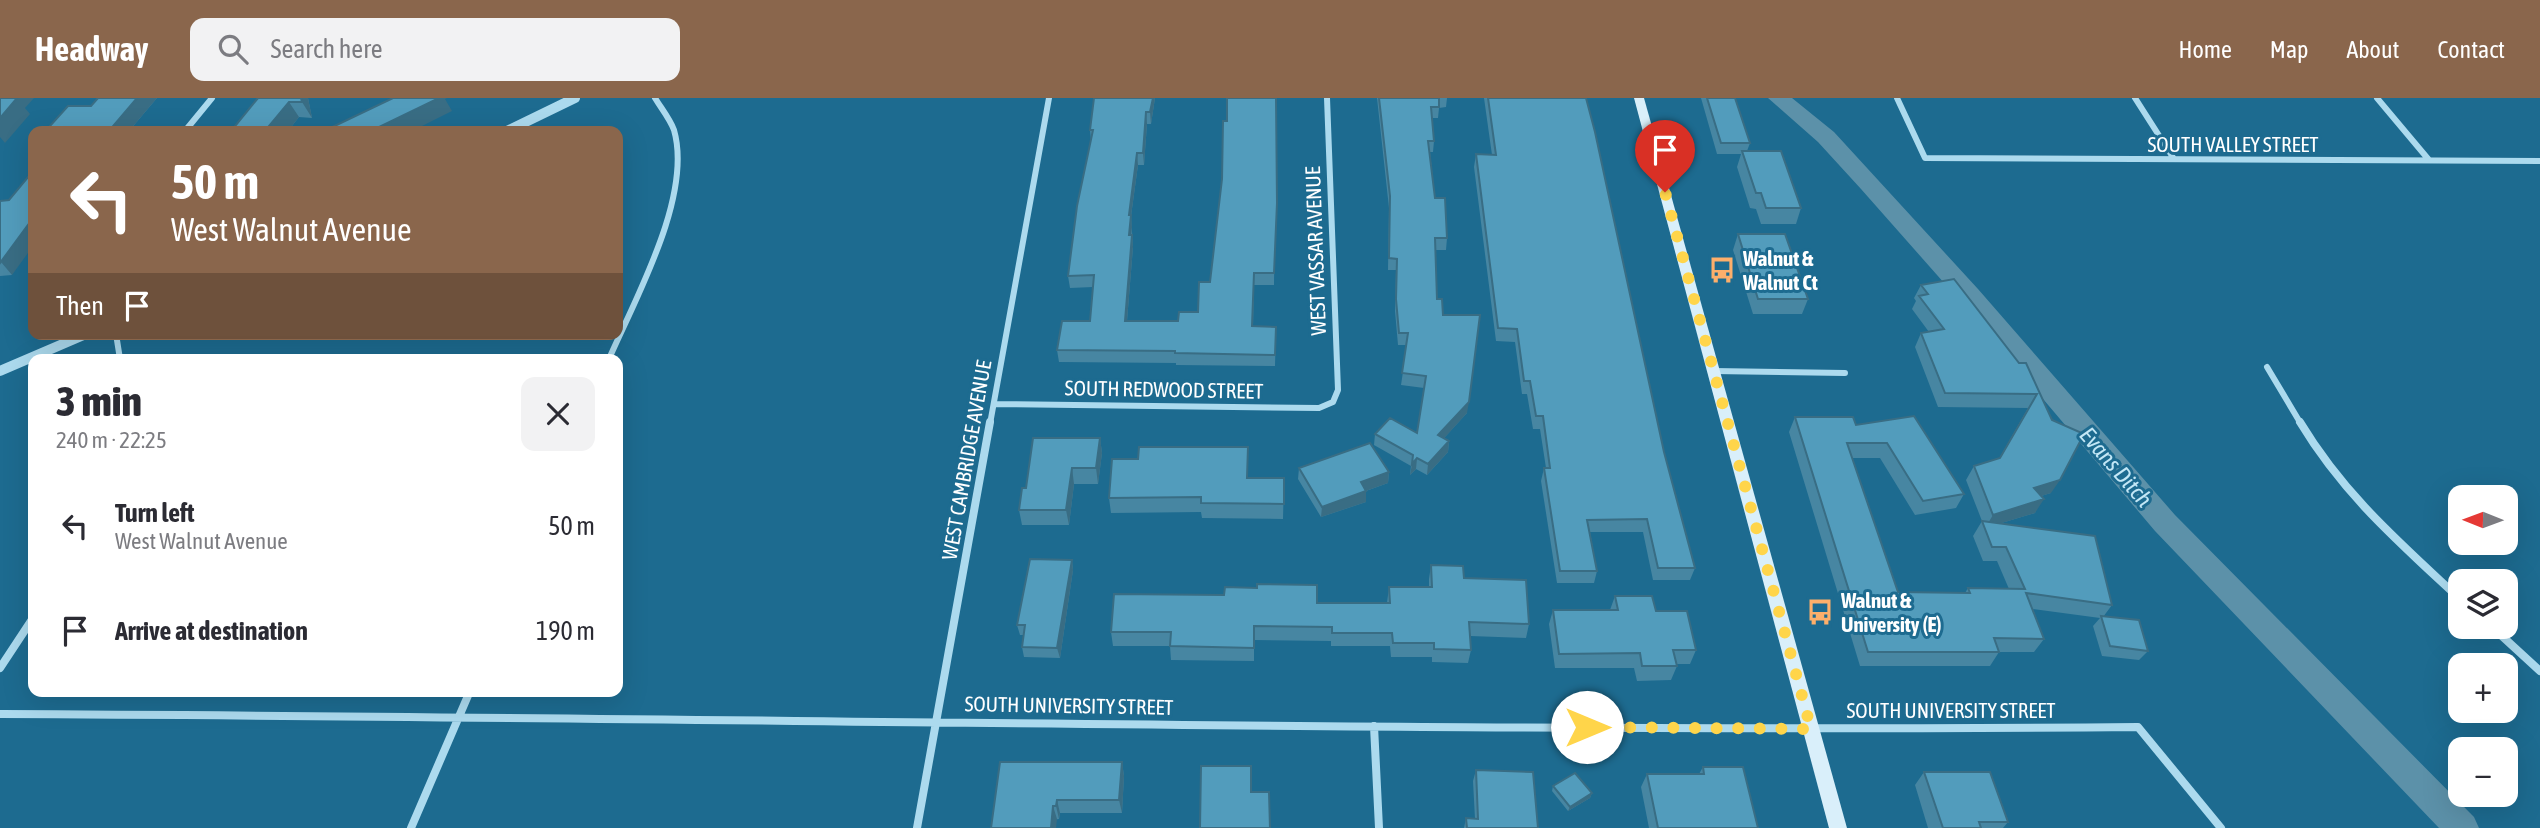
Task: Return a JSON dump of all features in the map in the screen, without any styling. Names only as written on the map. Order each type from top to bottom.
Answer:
[{"type":"main road","points":[[1639,98],[1838,828]]},
{"type":"street","points":[[189,126],[212,98]]},
{"type":"street","points":[[517,126],[575,98]]},
{"type":"street","points":[[623,326],[672,209],[679,169],[673,129],[655,98]]},
{"type":"street","name":"WEST CAMBRIDGE AVENUE","points":[[917,828],[1049,98]]},
{"type":"street","name":"WEST VASSAR AVENUE","points":[[1327,98],[1338,390],[1333,402]]},
{"type":"street","name":"SOUTH VALLEY STREET","points":[[1897,98],[1925,158],[2540,161]]},
{"type":"street","points":[[2135,98],[2174,159]]},
{"type":"street","points":[[2378,98],[2429,160]]},
{"type":"street","points":[[38,354],[72,340]]},
{"type":"street","points":[[0,370],[28,358]]},
{"type":"street","points":[[2267,367],[2321,457],[2359,504],[2448,588]]},
{"type":"street","points":[[1713,371],[1845,373]]},
{"type":"street","name":"SOUTH REDWOOD STREET","points":[[994,404],[1319,408],[1333,402]]},
{"type":"street","points":[[0,668],[28,626]]},
{"type":"street","points":[[2505,639],[2540,671]]},
{"type":"street","points":[[411,828],[468,697]]},
{"type":"street","name":"SOUTH UNIVERSITY STREET","points":[[0,714],[1811,729],[2138,727],[2221,828]]},
{"type":"street","points":[[1374,726],[1379,828]]},
{"type":"building","points":[[0,98],[17,98],[0,118]]},
{"type":"building","points":[[98,98],[137,98],[113,126],[50,126],[68,106],[91,106]]},
{"type":"building","points":[[258,98],[301,98],[302,102],[289,102],[269,126],[235,126]]},
{"type":"building","points":[[393,98],[439,98],[381,126],[334,126]]},
{"type":"building","points":[[1094,98],[1153,98],[1150,112],[1146,112],[1143,153],[1137,153],[1129,215],[1129,235],[1132,235],[1125,321],[1178,321],[1179,312],[1198,312],[1199,282],[1210,282],[1222,179],[1223,121],[1227,121],[1227,98],[1276,98],[1277,203],[1274,273],[1254,273],[1252,326],[1276,327],[1275,355],[1057,350],[1062,321],[1090,321],[1094,275],[1068,276],[1077,206],[1093,130],[1090,130]]},
{"type":"building","points":[[1379,98],[1439,98],[1439,107],[1431,107],[1434,141],[1428,141],[1435,198],[1445,198],[1447,238],[1435,238],[1437,299],[1442,299],[1443,315],[1480,315],[1469,402],[1438,435],[1449,441],[1428,464],[1417,458],[1412,464],[1413,455],[1375,434],[1390,418],[1417,433],[1426,376],[1402,373],[1408,333],[1399,333],[1397,259],[1389,258],[1390,196]]},
{"type":"building","points":[[1488,98],[1586,98],[1664,452],[1695,568],[1658,568],[1647,519],[1587,520],[1597,571],[1560,571],[1544,468],[1550,468],[1543,416],[1536,416],[1530,381],[1524,381],[1517,329],[1498,328],[1476,154],[1496,155]]},
{"type":"building","points":[[1707,98],[1735,98],[1750,143],[1721,143]]},
{"type":"building","points":[[1742,151],[1781,151],[1801,208],[1766,208],[1761,193],[1756,193]]},
{"type":"building","points":[[28,177],[28,225],[0,263],[0,201],[9,200]]},
{"type":"building","points":[[1738,234],[1785,234],[1808,299],[1758,299]]},
{"type":"building","points":[[1954,279],[2019,363],[2026,363],[2052,420],[2084,434],[2060,480],[2034,488],[2044,499],[1993,515],[1974,466],[2000,458],[2037,394],[1945,393],[1921,333],[1944,329],[1919,296],[1928,294],[1921,285]]},
{"type":"building","points":[[1914,416],[1964,494],[1923,501],[1887,443],[1847,443],[1898,592],[1970,593],[1968,588],[2025,589],[2006,547],[1992,547],[1982,521],[2095,536],[2112,605],[2026,593],[2044,639],[1994,638],[1999,652],[1868,652],[1795,417],[1853,417],[1856,425]]},
{"type":"building","points":[[1033,438],[1100,438],[1096,468],[1072,468],[1066,510],[1019,510],[1022,488],[1026,488]]},
{"type":"building","points":[[1370,443],[1389,472],[1361,482],[1366,491],[1322,507],[1299,468]]},
{"type":"building","points":[[1139,447],[1248,447],[1247,478],[1284,478],[1284,504],[1201,503],[1201,497],[1109,498],[1112,459],[1138,459]]},
{"type":"building","points":[[1030,559],[1072,560],[1057,648],[1022,647],[1025,625],[1017,625]]},
{"type":"building","points":[[1431,565],[1463,566],[1464,578],[1526,580],[1529,624],[1469,622],[1471,650],[1434,649],[1434,643],[1393,643],[1392,633],[1332,633],[1332,627],[1254,626],[1254,648],[1170,646],[1171,632],[1111,632],[1114,594],[1224,595],[1225,587],[1257,588],[1257,584],[1317,585],[1317,603],[1390,603],[1389,587],[1432,587]]},
{"type":"building","points":[[1615,596],[1652,596],[1656,611],[1687,611],[1696,650],[1673,650],[1677,666],[1642,666],[1640,653],[1559,654],[1553,610],[1618,610]]},
{"type":"building","points":[[2101,616],[2139,620],[2148,651],[2110,646]]},
{"type":"building","points":[[1000,762],[1122,762],[1119,800],[1057,800],[1056,806],[1053,806],[1051,828],[991,828]]},
{"type":"building","points":[[1201,766],[1251,766],[1251,792],[1269,792],[1270,828],[1200,828]]},
{"type":"building","points":[[1703,767],[1743,767],[1758,828],[1658,828],[1647,774],[1704,774]]},
{"type":"building","points":[[1476,770],[1533,772],[1538,828],[1467,828],[1466,818],[1478,819]]},
{"type":"building","points":[[1924,772],[1990,772],[2008,822],[1979,822],[1981,828],[1943,828]]},
{"type":"building","points":[[1575,773],[1592,793],[1570,807],[1553,786]]},
{"type":"waterway","name":"Evans Ditch","points":[[1779,98],[1826,137],[1869,184],[1969,295],[2165,523],[2462,828]]},
{"type":"place","name":"Walnut & Walnut Ct","points":[[1722,270]]},
{"type":"place","name":"Walnut & University (E)","points":[[1820,612]]},
{"type":"route","points":[[1587,727],[1811,729],[1665,192]]}]
